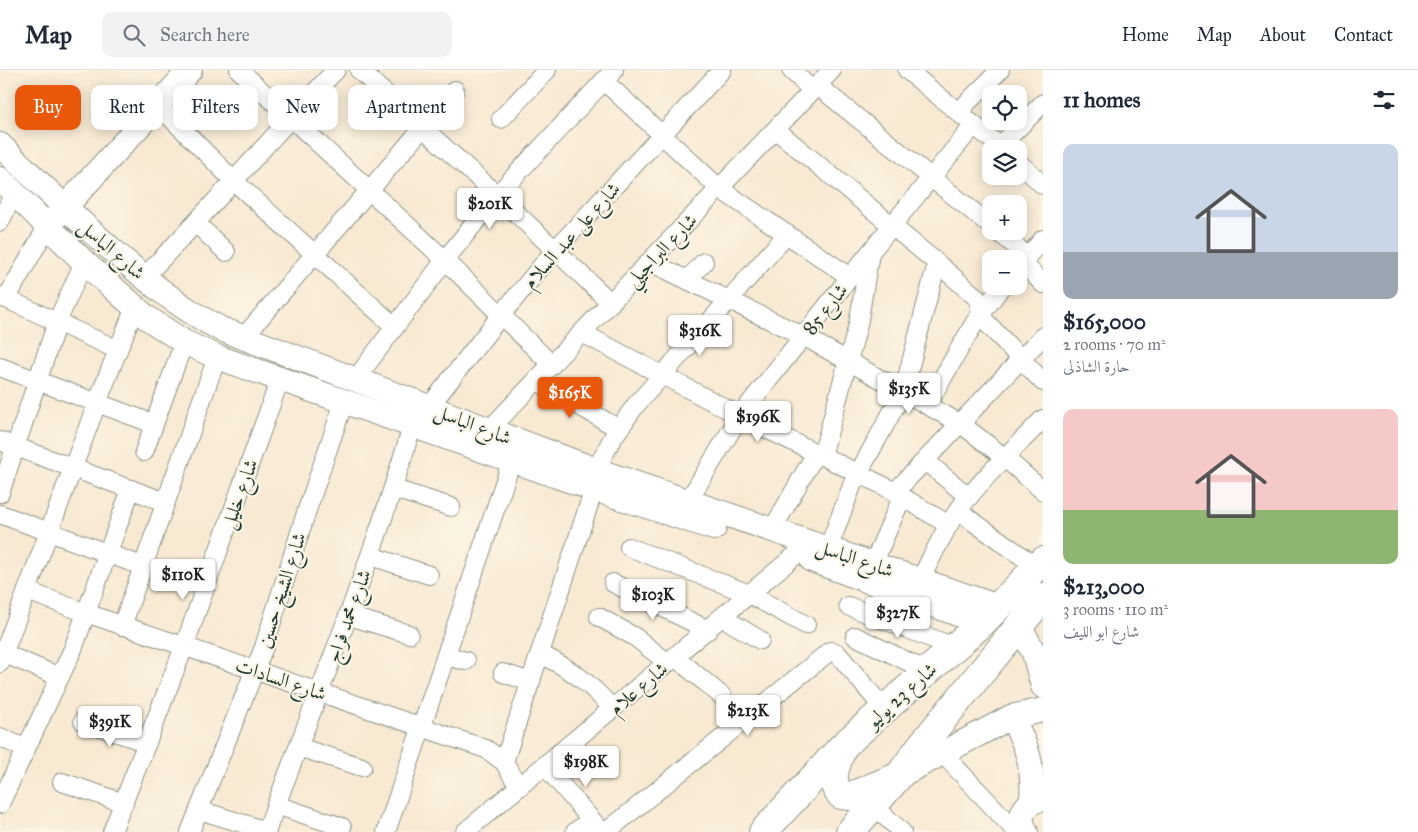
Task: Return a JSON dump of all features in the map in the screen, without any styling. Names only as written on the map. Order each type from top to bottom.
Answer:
[{"type":"main road","points":[[163,100],[190,70]]},
{"type":"main road","points":[[47,226],[135,130]]},
{"type":"main road","name":"شارع الباسل","points":[[0,145],[64,207],[144,277],[200,319],[243,338],[429,407],[485,439],[512,460],[688,501],[772,530],[811,548],[873,564],[920,580],[990,615]]},
{"type":"main road","name":"شارع الباسل","points":[[7,186],[84,262],[158,326],[184,342],[217,357],[412,426],[485,439],[595,479],[811,548],[990,615]]},
{"type":"main road","name":"شارع 23 يوليو","points":[[763,832],[843,746],[990,615],[1040,564]]},
{"type":"main road","name":"شارع 23 يوليو","points":[[850,832],[899,776],[920,747],[1043,597]]},
{"type":"main road","points":[[1019,625],[1034,653],[1043,686]]},
{"type":"main road","points":[[843,746],[834,776],[834,787],[841,795],[850,796],[899,776],[1011,717],[1043,710]]},
{"type":"main road","points":[[1011,717],[1022,735],[1032,774],[1024,817]]},
{"type":"street","points":[[239,70],[268,97]]},
{"type":"street","points":[[322,85],[336,70]]},
{"type":"street","points":[[359,70],[375,85]]},
{"type":"street","points":[[501,119],[546,70]]},
{"type":"street","name":"شارع على عبد السلام","points":[[429,407],[500,315],[555,250],[722,70]]},
{"type":"street","points":[[791,70],[982,219]]},
{"type":"street","name":"شارع البراجيلي","points":[[485,439],[582,333],[832,70]]},
{"type":"street","points":[[958,112],[1000,70]]},
{"type":"street","points":[[910,71],[992,140]]},
{"type":"street","points":[[355,380],[445,260],[497,195],[609,75],[662,134],[720,188],[850,276]]},
{"type":"street","points":[[1009,140],[1043,102]]},
{"type":"street","points":[[163,110],[234,181],[395,327]]},
{"type":"street","name":"شارع 85","points":[[688,501],[740,416],[850,276],[974,125]]},
{"type":"street","points":[[144,277],[196,223],[279,130]]},
{"type":"street","points":[[303,130],[445,260],[552,365]]},
{"type":"street","points":[[243,338],[420,130]]},
{"type":"street","points":[[424,130],[497,195],[611,303]]},
{"type":"street","points":[[776,130],[976,297],[980,304],[983,318],[1043,382]]},
{"type":"street","points":[[1027,170],[1043,185]]},
{"type":"street","points":[[0,222],[7,186]]},
{"type":"street","points":[[196,223],[226,252]]},
{"type":"street","points":[[47,226],[3,298],[118,350]]},
{"type":"street","points":[[504,762],[595,479],[619,429],[635,406],[788,234]]},
{"type":"street","points":[[1027,257],[1043,239]]},
{"type":"street","points":[[1008,240],[1019,250]]},
{"type":"street","points":[[772,530],[819,455],[849,361],[858,325],[870,252]]},
{"type":"street","points":[[0,493],[8,444],[38,381],[57,322],[84,262]]},
{"type":"street","points":[[650,262],[803,336],[961,424],[1005,458],[1043,492]]},
{"type":"street","points":[[687,280],[704,262]]},
{"type":"street","points":[[811,548],[857,474],[903,391],[937,263]]},
{"type":"street","points":[[1027,269],[1043,284]]},
{"type":"street","points":[[927,405],[981,314],[995,295]]},
{"type":"street","points":[[60,677],[1,656],[135,307]]},
{"type":"street","points":[[582,333],[740,416],[898,495],[953,518],[1040,564]]},
{"type":"street","points":[[873,564],[898,495],[925,461],[1043,336]]},
{"type":"street","points":[[144,452],[184,342]]},
{"type":"street","points":[[122,626],[217,357]]},
{"type":"street","points":[[0,367],[154,424]]},
{"type":"street","name":"شارع خليل","points":[[112,832],[184,647],[280,380]]},
{"type":"street","points":[[537,381],[619,429]]},
{"type":"street","name":"شارع الشيخ حسين","points":[[190,832],[265,642],[344,402]]},
{"type":"street","points":[[920,580],[953,518],[1043,418]]},
{"type":"street","name":"شارع محمد فراج","points":[[267,831],[349,616],[394,489],[412,426]]},
{"type":"street","points":[[8,444],[165,502]]},
{"type":"street","points":[[386,832],[512,460]]},
{"type":"street","points":[[925,461],[970,497]]},
{"type":"street","points":[[394,489],[451,507]]},
{"type":"street","points":[[0,804],[60,677],[86,613],[131,490]]},
{"type":"street","points":[[0,514],[142,566]]},
{"type":"street","points":[[629,547],[749,594],[806,625]]},
{"type":"street","name":"شارع علام","points":[[465,832],[749,594],[811,548]]},
{"type":"street","points":[[370,556],[429,575]]},
{"type":"street","points":[[613,583],[708,630]]},
{"type":"street","name":"شارع السادات","points":[[27,590],[122,626],[486,748],[504,762],[519,787]]},
{"type":"street","points":[[848,606],[954,648]]},
{"type":"street","points":[[349,616],[409,634]]},
{"type":"street","points":[[599,617],[672,660],[724,697]]},
{"type":"street","points":[[722,617],[760,640]]},
{"type":"street","points":[[855,636],[927,670]]},
{"type":"street","points":[[606,832],[826,653],[834,651],[837,653],[885,710]]},
{"type":"street","points":[[540,654],[573,671],[613,709]]},
{"type":"street","points":[[446,656],[466,661]]},
{"type":"street","points":[[503,673],[531,682]]},
{"type":"street","points":[[84,721],[147,743]]},
{"type":"street","points":[[0,737],[26,749]]},
{"type":"street","points":[[298,747],[362,767]]},
{"type":"street","points":[[943,754],[1024,817]]},
{"type":"street","points":[[544,766],[596,826],[575,832]]},
{"type":"street","points":[[62,782],[124,804]]},
{"type":"street","points":[[276,805],[342,827]]},
{"type":"street","points":[[874,806],[902,832]]},
{"type":"street","points":[[199,810],[267,831]]}]
